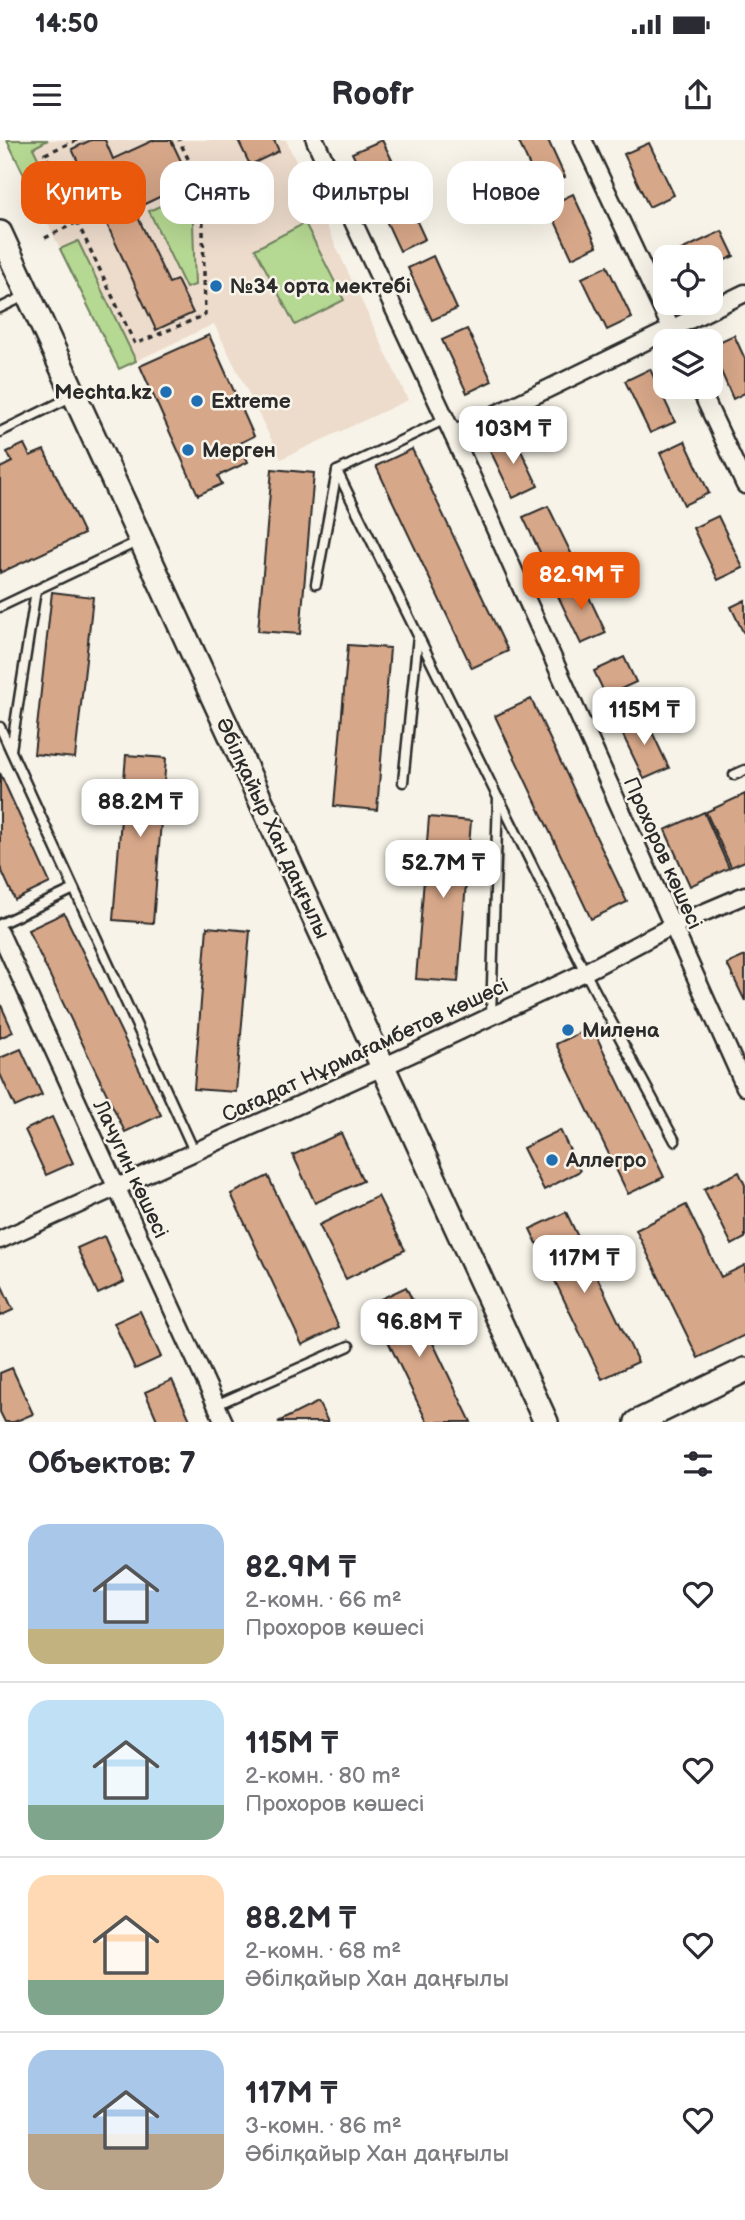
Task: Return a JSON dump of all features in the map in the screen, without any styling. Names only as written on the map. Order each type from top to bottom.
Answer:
[{"type":"street","name":"Прохоров көшесі","points":[[315,140],[446,419],[745,1087]]},
{"type":"street","points":[[583,140],[671,329]]},
{"type":"street","name":"Әбілқайыр Хан даңғылы","points":[[0,233],[546,1422]]},
{"type":"street","points":[[684,329],[745,293]]},
{"type":"street","points":[[453,435],[653,345]]},
{"type":"street","points":[[705,399],[745,485]]},
{"type":"street","name":"Сағадат Нұрмағамбетов көшесі","points":[[0,1240],[382,1067],[585,972],[672,926],[745,895]]},
{"type":"street","name":"Лачугин көшесі","points":[[0,933],[224,1422]]},
{"type":"street","points":[[637,1422],[745,1370]]},
{"type":"lane","points":[[0,308],[28,295]]},
{"type":"lane","points":[[0,432],[74,395]]},
{"type":"lane","points":[[337,471],[446,419]]},
{"type":"lane","points":[[316,584],[337,471]]},
{"type":"lane","points":[[337,471],[585,972],[675,1141]]},
{"type":"lane","points":[[0,607],[140,540]]},
{"type":"lane","points":[[11,751],[36,590]]},
{"type":"lane","points":[[403,782],[418,634]]},
{"type":"lane","points":[[0,727],[194,1151]]},
{"type":"lane","points":[[734,775],[745,770]]},
{"type":"lane","points":[[491,1015],[499,797]]},
{"type":"lane","points":[[0,924],[74,889]]},
{"type":"lane","points":[[216,1405],[349,1346]]},
{"type":"path","points":[[48,161],[45,154],[77,140]]},
{"type":"path","points":[[78,224],[135,344],[205,315],[202,188],[178,140]]},
{"type":"path","points":[[45,238],[73,224]]},
{"type":"shaded area","name":"№34 орта мектебі","points":[[7,140],[286,140],[296,161],[288,161],[288,224],[325,224],[408,400],[281,459],[214,324],[119,369],[48,224],[146,224],[146,161],[21,161],[21,169]]},
{"type":"green space","points":[[7,140],[48,140],[33,148],[39,161],[21,161],[21,169]]},
{"type":"green space","points":[[160,206],[160,224],[193,224],[195,285],[186,288],[149,211]]},
{"type":"green space","points":[[306,224],[344,300],[295,325],[255,249]]},
{"type":"green space","points":[[78,241],[136,361],[119,369],[60,249]]},
{"type":"building","points":[[91,140],[105,140],[113,159],[154,140],[171,140],[181,161],[160,161],[160,197],[146,203],[146,161],[78,161],[72,149]]},
{"type":"building","points":[[238,140],[274,140],[279,151],[258,161],[248,161]]},
{"type":"building","points":[[382,140],[392,161],[356,161],[352,153]]},
{"type":"building","points":[[518,140],[548,140],[558,161],[527,161]]},
{"type":"building","points":[[649,143],[674,195],[649,207],[624,154]]},
{"type":"building","points":[[573,194],[597,246],[572,258],[556,224],[564,224],[564,198]]},
{"type":"building","points":[[107,224],[141,224],[169,283],[177,280],[193,313],[156,330]]},
{"type":"building","points":[[388,224],[418,224],[425,239],[400,251]]},
{"type":"building","points":[[722,231],[734,256],[723,261],[723,245],[692,245]]},
{"type":"building","points":[[433,256],[457,309],[432,320],[408,268]]},
{"type":"building","points":[[607,266],[632,318],[607,330],[582,278]]},
{"type":"building","points":[[467,329],[492,381],[467,393],[442,340]]},
{"type":"building","name":"Extreme","points":[[209,335],[254,436],[240,443],[248,462],[218,476],[222,484],[198,495],[140,366]]},
{"type":"building","points":[[734,335],[745,359],[745,393],[733,399],[723,376],[723,340]]},
{"type":"building","points":[[650,369],[653,375],[653,399],[664,399],[675,422],[650,433],[625,381]]},
{"type":"building","points":[[513,434],[538,486],[513,498],[488,446]]},
{"type":"building","points":[[685,441],[709,493],[684,505],[660,453]]},
{"type":"building","points":[[24,444],[30,456],[44,450],[84,534],[0,573],[0,468],[12,462],[7,452]]},
{"type":"building","points":[[412,449],[508,651],[472,668],[376,466]]},
{"type":"building","points":[[272,469],[314,473],[300,634],[258,631]]},
{"type":"building","points":[[548,506],[573,557],[548,569],[523,517]]},
{"type":"building","points":[[718,516],[743,568],[718,580],[693,528]]},
{"type":"building","points":[[581,580],[606,633],[581,644],[556,592]]},
{"type":"building","points":[[52,592],[93,597],[75,758],[34,754]]},
{"type":"building","points":[[745,600],[745,631],[743,632],[731,607]]},
{"type":"building","points":[[348,645],[390,648],[377,810],[334,806]]},
{"type":"building","points":[[624,657],[636,682],[606,696],[594,671]]},
{"type":"building","points":[[531,699],[627,902],[591,919],[495,716]]},
{"type":"building","points":[[644,715],[669,768],[644,779],[619,727]]},
{"type":"building","points":[[126,755],[166,758],[153,923],[113,920]]},
{"type":"building","points":[[0,773],[50,883],[15,900],[0,867]]},
{"type":"building","points":[[745,794],[745,861],[731,867],[706,812]]},
{"type":"building","points":[[704,812],[729,868],[690,886],[665,830]]},
{"type":"building","points":[[429,817],[471,821],[458,982],[416,979]]},
{"type":"building","points":[[64,913],[161,1115],[125,1132],[28,930]]},
{"type":"building","points":[[207,927],[250,931],[236,1092],[194,1089]]},
{"type":"building","points":[[745,956],[745,1001],[727,964]]},
{"type":"building","points":[[0,1003],[13,1032],[0,1038]]},
{"type":"building","points":[[592,1027],[664,1177],[628,1194],[556,1044]]},
{"type":"building","points":[[21,1049],[42,1095],[15,1107],[0,1074],[0,1058]]},
{"type":"building","points":[[52,1117],[73,1163],[46,1175],[25,1130]]},
{"type":"building","name":"Аллегро","points":[[560,1130],[580,1171],[544,1190],[523,1148]]},
{"type":"building","points":[[341,1133],[363,1181],[315,1203],[293,1155]]},
{"type":"building","points":[[739,1172],[745,1185],[745,1238],[732,1245],[704,1189]]},
{"type":"building","points":[[268,1176],[339,1327],[302,1345],[231,1194]]},
{"type":"building","points":[[378,1196],[405,1250],[346,1279],[319,1225]]},
{"type":"building","points":[[686,1205],[721,1277],[745,1265],[745,1335],[698,1358],[636,1230]]},
{"type":"building","points":[[566,1212],[638,1362],[602,1379],[530,1229]]},
{"type":"building","points":[[104,1236],[124,1282],[98,1294],[77,1248]]},
{"type":"building","points":[[0,1285],[13,1310],[0,1316]]},
{"type":"building","points":[[406,1287],[471,1422],[427,1422],[370,1304]]},
{"type":"building","points":[[140,1311],[161,1357],[135,1369],[114,1323]]},
{"type":"building","points":[[12,1368],[33,1414],[14,1422],[5,1422],[0,1412],[0,1373]]},
{"type":"building","points":[[172,1380],[191,1422],[158,1422],[145,1392]]},
{"type":"building","points":[[318,1402],[328,1422],[278,1422]]},
{"type":"place","name":"№34 орта мектебі","points":[[216,286]]},
{"type":"place","name":"Mechta.kz","points":[[166,392]]},
{"type":"place","name":"Extreme","points":[[197,401]]},
{"type":"place","name":"Мерген","points":[[188,450]]},
{"type":"place","name":"Милена","points":[[568,1030]]},
{"type":"place","name":"Аллегро","points":[[552,1160]]}]
